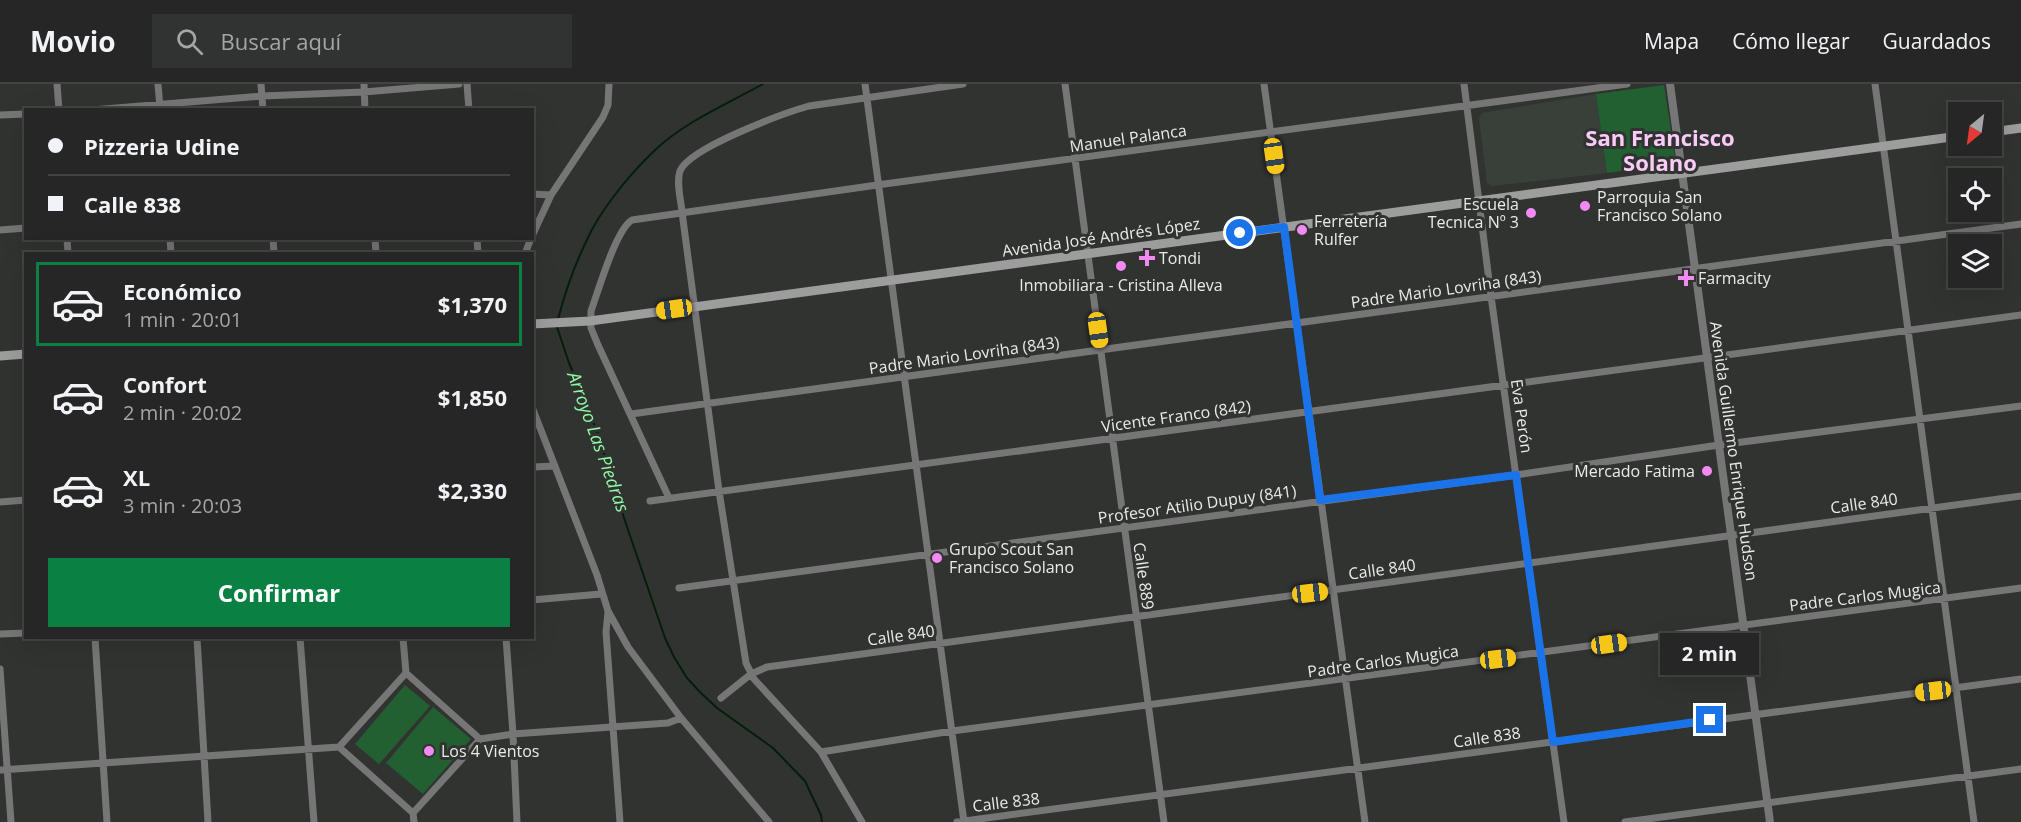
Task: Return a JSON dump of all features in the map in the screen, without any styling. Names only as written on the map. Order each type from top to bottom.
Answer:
[{"type":"main road","points":[[2002,131],[2021,128]]},
{"type":"main road","name":"Avenida José Andrés López","points":[[534,324],[590,321],[1948,137]]},
{"type":"main road","points":[[0,356],[24,354]]},
{"type":"street","points":[[57,84],[58,108]]},
{"type":"street","points":[[158,84],[160,107]]},
{"type":"street","points":[[261,84],[263,108]]},
{"type":"street","points":[[137,108],[364,88],[459,84]]},
{"type":"street","points":[[467,84],[469,108]]},
{"type":"street","points":[[534,233],[551,195],[603,117],[608,105],[609,84]]},
{"type":"street","points":[[865,84],[952,732],[962,822]]},
{"type":"street","points":[[862,822],[820,752],[751,674],[745,658],[719,490],[682,212],[679,173],[692,156],[724,139],[810,106],[963,84]]},
{"type":"street","name":"Calle 889","points":[[1065,84],[1164,822]]},
{"type":"street","points":[[1264,84],[1365,822]]},
{"type":"street","name":"Eva Perón","points":[[1464,84],[1564,822]]},
{"type":"street","name":"Manuel Palanca","points":[[590,321],[591,311],[618,239],[625,226],[632,220],[1627,84]]},
{"type":"street","name":"Avenida Guillermo Enrique Hudson","points":[[1670,84],[1770,822]]},
{"type":"street","points":[[1875,84],[1974,822]]},
{"type":"street","points":[[364,88],[365,108]]},
{"type":"street","points":[[0,115],[24,114]]},
{"type":"street","points":[[534,194],[551,195]]},
{"type":"street","name":"Padre Mario Lovriha (843)","points":[[631,414],[2021,224]]},
{"type":"street","points":[[0,230],[24,228]]},
{"type":"street","name":"Vicente Franco (842)","points":[[650,501],[2021,315]]},
{"type":"street","points":[[590,321],[598,345],[669,498]]},
{"type":"street","name":"Profesor Atilio Dupuy (841)","points":[[679,588],[1516,475],[1719,445],[2021,406]]},
{"type":"street","points":[[534,412],[597,575],[601,594],[628,647],[681,718],[769,822]]},
{"type":"street","points":[[534,467],[555,466]]},
{"type":"street","name":"Calle 840","points":[[721,698],[751,674],[767,667],[2021,496]]},
{"type":"street","points":[[0,502],[24,500]]},
{"type":"street","name":"Padre Carlos Mugica","points":[[820,752],[952,732],[2021,588]]},
{"type":"street","points":[[534,600],[601,594]]},
{"type":"street","points":[[608,611],[606,632],[620,822]]},
{"type":"street","points":[[0,634],[24,633]]},
{"type":"street","points":[[95,639],[107,822]]},
{"type":"street","points":[[197,639],[208,822]]},
{"type":"street","points":[[300,639],[314,822]]},
{"type":"street","points":[[403,639],[406,673],[480,739]]},
{"type":"street","points":[[506,639],[517,822]]},
{"type":"street","points":[[0,669],[4,770],[11,822]]},
{"type":"street","points":[[339,747],[406,673]]},
{"type":"street","name":"Calle 838","points":[[962,822],[2021,679]]},
{"type":"street","points":[[413,813],[480,739],[513,734],[668,723],[681,718]]},
{"type":"street","points":[[4,770],[339,747],[413,813],[414,822]]},
{"type":"street","points":[[1625,822],[2021,769]]},
{"type":"shaded area","points":[[1596,94],[1607,173],[1492,186],[1487,183],[1479,118],[1482,113]]},
{"type":"green space","points":[[1664,85],[1676,163],[1607,173],[1596,94]]},
{"type":"green space","points":[[405,685],[430,706],[379,764],[355,744]]},
{"type":"green space","name":"Los 4 Vientos","points":[[433,707],[471,739],[423,794],[386,763]]},
{"type":"waterway","name":"Arroyo Las Piedras","points":[[558,319],[574,270],[592,230],[616,193],[635,171],[654,151],[679,131],[763,84]]},
{"type":"waterway","name":"Arroyo Las Piedras","points":[[556,324],[598,434],[625,521],[665,638],[674,657],[687,678],[700,692],[717,708],[773,748],[805,781],[822,822]]},
{"type":"place","name":"Parroquia San Francisco Solano","points":[[1585,206]]},
{"type":"place","name":"Escuela Tecnica Nº 3","points":[[1531,213]]},
{"type":"place","name":"Ferretería Rulfer","points":[[1302,230]]},
{"type":"place","name":"Tondi","points":[[1147,258]]},
{"type":"place","name":"Inmobiliara - Cristina Alleva","points":[[1121,266]]},
{"type":"place","name":"Farmacity","points":[[1686,278]]},
{"type":"place","name":"Mercado Fatima","points":[[1707,471]]},
{"type":"place","name":"Grupo Scout San Francisco Solano","points":[[937,558]]},
{"type":"place","name":"Los 4 Vientos","points":[[429,751]]},
{"type":"district","name":"San Francisco Solano","points":[[1660,150]]},
{"type":"route","points":[[1240,233],[1284,227],[1320,500],[1516,475],[1553,742],[1710,720]]}]
